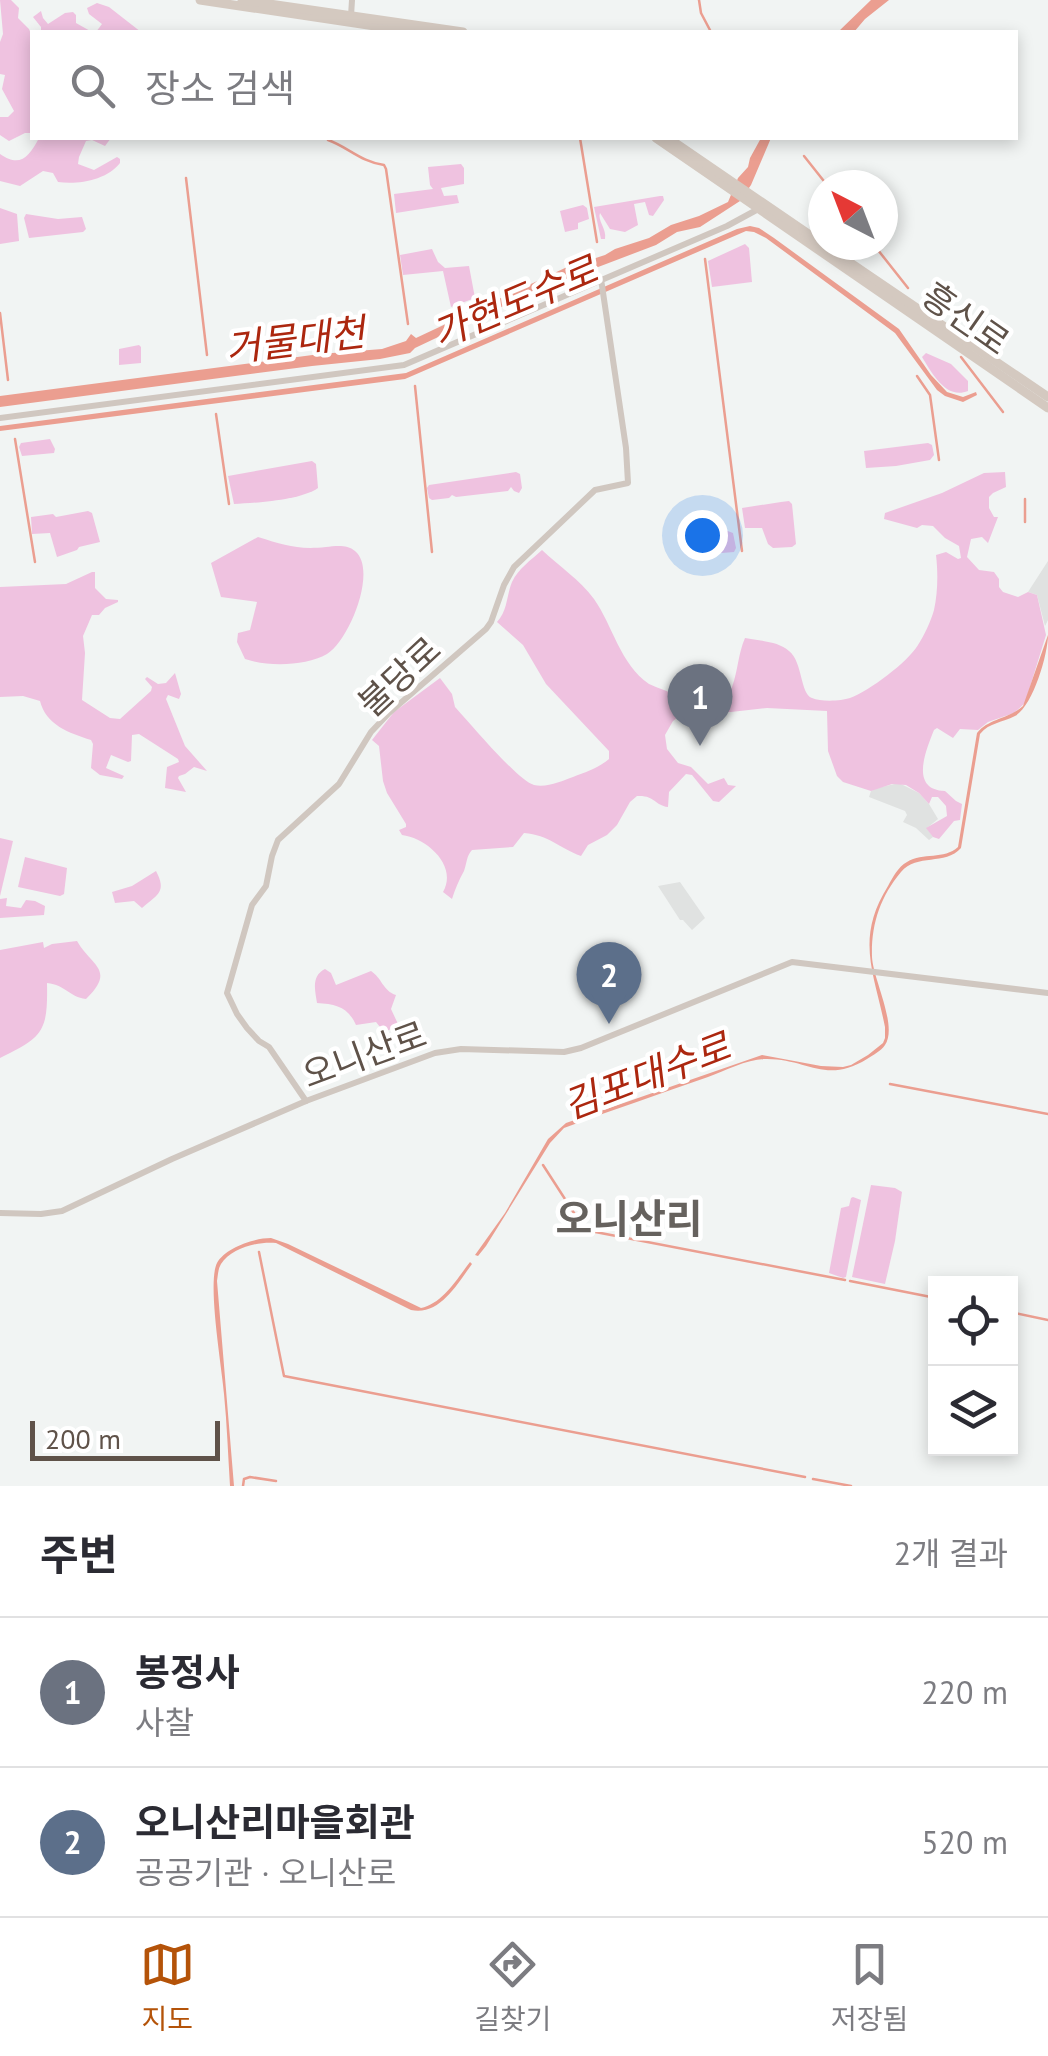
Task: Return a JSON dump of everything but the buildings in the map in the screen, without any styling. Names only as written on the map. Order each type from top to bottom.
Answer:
[{"type":"main road","points":[[200,0],[402,30]]},
{"type":"main road","points":[[242,0],[449,30]]},
{"type":"main road","name":"흥신로","points":[[659,140],[728,183]]},
{"type":"main road","name":"흥신로","points":[[671,140],[808,235]]},
{"type":"main road","name":"흥신로","points":[[763,206],[1048,408]]},
{"type":"main road","name":"흥신로","points":[[845,260],[1048,398]]},
{"type":"street","points":[[351,16],[352,0]]},
{"type":"street","points":[[0,418],[404,365],[727,226],[763,206]]},
{"type":"street","name":"불당로","points":[[306,1101],[269,1047],[247,1028],[227,993],[252,905],[266,886],[278,840],[339,784],[388,712],[486,629],[514,568],[595,490],[628,483],[601,279]]},
{"type":"street","name":"오니산로","points":[[0,1213],[42,1214],[62,1210],[306,1101],[447,1050],[564,1052],[580,1048],[792,962],[1048,993]]},
{"type":"shaded area","points":[[0,0],[11,0],[19,8],[18,18],[30,32],[30,133],[9,141],[0,135],[0,117],[8,117],[14,111],[2,89]]},
{"type":"shaded area","points":[[97,3],[109,7],[138,30],[98,30],[102,24],[87,8]]},
{"type":"shaded area","points":[[41,11],[48,24],[73,12],[76,23],[88,30],[41,30],[33,17]]},
{"type":"shaded area","points":[[38,140],[92,140],[86,141],[78,164],[94,170],[117,157],[120,163],[108,174],[83,182],[58,182],[53,173],[43,171],[20,186],[0,181],[0,154],[18,160]]},
{"type":"shaded area","points":[[461,164],[464,184],[441,188],[444,196],[457,195],[459,203],[396,213],[394,194],[433,189],[428,167]]},
{"type":"shaded area","points":[[663,196],[653,216],[645,202],[634,204],[638,225],[625,232],[610,229],[600,213],[605,235],[601,239],[594,207]]},
{"type":"shaded area","points":[[583,205],[589,219],[578,223],[578,229],[565,232],[560,211]]},
{"type":"shaded area","points":[[0,208],[17,214],[19,241],[0,244]]},
{"type":"shaded area","points":[[26,214],[58,219],[82,217],[86,229],[29,238]]},
{"type":"shaded area","points":[[745,244],[749,248],[752,282],[712,287],[708,261]]},
{"type":"shaded area","points":[[432,249],[445,268],[469,266],[475,298],[451,307],[443,271],[403,275],[400,255]]},
{"type":"shaded area","points":[[139,345],[141,363],[119,365],[119,349]]},
{"type":"shaded area","points":[[926,353],[951,364],[968,381],[968,391],[960,393],[946,388],[922,357]]},
{"type":"shaded area","points":[[50,439],[54,453],[22,456],[21,443]]},
{"type":"shaded area","points":[[928,443],[934,455],[930,460],[866,468],[864,451]]},
{"type":"shaded area","points":[[312,461],[316,464],[318,488],[290,498],[234,504],[228,476]]},
{"type":"shaded area","points":[[1005,472],[1006,487],[989,497],[989,508],[998,517],[988,543],[982,537],[971,539],[967,557],[979,570],[994,572],[1003,592],[1018,597],[1028,592],[1037,595],[1046,635],[1025,703],[1014,713],[978,730],[960,729],[953,738],[937,728],[934,730],[924,758],[924,777],[934,789],[945,791],[962,804],[960,820],[954,821],[939,839],[926,828],[947,816],[946,806],[938,797],[932,797],[929,804],[906,785],[892,784],[871,791],[843,782],[837,776],[828,751],[827,711],[767,708],[681,715],[665,735],[667,749],[678,763],[691,767],[708,784],[724,778],[728,785],[736,786],[719,802],[713,801],[692,775],[686,774],[669,792],[668,807],[637,796],[617,825],[588,845],[581,856],[547,839],[524,833],[513,847],[472,850],[452,899],[443,892],[446,873],[438,855],[399,830],[406,824],[387,793],[379,746],[372,740],[394,712],[440,678],[452,694],[455,707],[506,763],[534,785],[559,782],[609,759],[609,751],[546,684],[523,645],[497,622],[515,577],[542,550],[594,599],[631,666],[649,684],[694,699],[726,695],[732,687],[745,638],[774,643],[789,651],[797,662],[805,691],[812,698],[842,700],[877,683],[913,652],[934,610],[936,555],[946,552],[961,558],[959,546],[933,526],[917,528],[884,519],[885,513],[984,473]]},
{"type":"shaded area","points":[[520,474],[522,488],[519,493],[511,487],[508,491],[429,498],[429,485]]},
{"type":"shaded area","points":[[789,501],[796,544],[792,547],[773,548],[762,528],[745,528],[742,508]]},
{"type":"shaded area","points":[[92,513],[100,542],[57,557],[50,533],[32,534],[31,517]]},
{"type":"shaded area","points":[[725,530],[733,533],[734,552],[709,554],[699,549],[698,536]]},
{"type":"shaded area","points":[[258,537],[299,547],[345,546],[361,560],[358,605],[344,635],[327,654],[287,664],[245,659],[237,642],[238,633],[250,630],[257,602],[221,597],[211,563]]},
{"type":"shaded area","points":[[1048,561],[1045,626],[1037,595],[1028,592]]},
{"type":"shaded area","points":[[92,572],[95,588],[106,599],[118,602],[99,615],[92,615],[83,636],[82,700],[110,718],[120,719],[151,691],[147,677],[158,684],[166,683],[175,673],[181,694],[179,699],[168,695],[166,699],[185,746],[207,771],[194,767],[179,776],[186,792],[165,788],[167,767],[179,762],[178,759],[139,734],[132,735],[131,761],[111,755],[106,768],[124,776],[122,779],[100,775],[91,768],[91,740],[53,722],[40,701],[23,696],[0,697],[0,587],[66,584]]},
{"type":"shaded area","points":[[899,783],[919,793],[938,819],[927,828],[933,837],[929,840],[903,822],[905,811],[869,797],[877,788]]},
{"type":"shaded area","points":[[0,838],[13,841],[0,896]]},
{"type":"shaded area","points":[[25,857],[67,868],[64,894],[18,887]]},
{"type":"shaded area","points":[[156,871],[161,888],[142,908],[134,901],[115,903],[112,892],[132,886]]},
{"type":"shaded area","points":[[680,882],[705,918],[692,930],[680,920],[658,886]]},
{"type":"shaded area","points":[[7,898],[6,906],[21,908],[26,900],[35,901],[45,906],[44,915],[0,918],[0,899]]},
{"type":"shaded area","points":[[77,941],[100,974],[95,989],[86,999],[47,983],[46,1012],[40,1031],[0,1058],[0,950],[43,942],[44,948]]},
{"type":"shaded area","points":[[325,969],[336,985],[371,971],[375,974],[396,995],[391,1009],[396,1027],[384,1032],[376,1022],[356,1025],[341,1008],[317,1003],[316,979]]},
{"type":"shaded area","points":[[871,1185],[902,1192],[885,1284],[852,1277]]},
{"type":"shaded area","points":[[853,1197],[861,1200],[843,1278],[829,1273],[841,1208],[849,1206]]},
{"type":"water","points":[[871,0],[889,0],[856,30],[840,30]]},
{"type":"water","name":"가현도수로","points":[[760,140],[770,140],[740,201],[700,227],[677,232],[656,245],[585,272],[574,283],[566,281],[510,303],[410,353],[0,407],[0,396],[382,349],[406,341],[411,334],[416,338],[565,268],[649,238],[728,202]]},
{"type":"water","points":[[750,226],[774,238],[899,329],[947,392],[963,397],[976,392],[977,395],[963,402],[945,396],[895,333],[766,238],[746,231],[405,379],[0,431],[0,426],[406,373]]},
{"type":"water","points":[[1048,635],[1042,666],[1028,702],[1015,716],[980,734],[961,848],[947,857],[908,866],[882,901],[873,934],[872,957],[889,1026],[883,1047],[867,1059],[839,1070],[780,1060],[751,1061],[564,1128],[550,1143],[486,1246],[475,1255],[505,1213],[548,1139],[566,1123],[762,1055],[843,1067],[883,1043],[885,1027],[870,956],[872,923],[878,905],[904,864],[958,847],[977,733],[1023,706]]},
{"type":"water","points":[[271,1238],[421,1308],[442,1296],[472,1264],[447,1297],[421,1311],[411,1310],[276,1243],[246,1247],[226,1258],[217,1281],[234,1486],[230,1486],[214,1273],[217,1263],[233,1248]]},
{"type":"waterway","points":[[699,0],[710,30]]},
{"type":"waterway","name":"가현도수로","points":[[328,140],[386,169],[408,324]]},
{"type":"waterway","name":"가현도수로","points":[[580,140],[597,242]]},
{"type":"waterway","points":[[804,156],[815,170]]},
{"type":"waterway","points":[[186,178],[207,355]]},
{"type":"waterway","points":[[705,259],[742,551]]},
{"type":"waterway","points":[[886,260],[908,288]]},
{"type":"waterway","points":[[0,313],[8,380]]},
{"type":"waterway","points":[[961,357],[1003,412]]},
{"type":"waterway","points":[[917,376],[930,395],[939,460]]},
{"type":"waterway","points":[[415,386],[432,552]]},
{"type":"waterway","points":[[216,414],[229,504]]},
{"type":"waterway","points":[[15,439],[35,562]]},
{"type":"waterway","name":"김포대수로","points":[[1025,499],[1025,522]]},
{"type":"waterway","points":[[890,1084],[1048,1114]]},
{"type":"waterway","points":[[543,1165],[585,1230],[845,1280]]},
{"type":"waterway","points":[[259,1252],[284,1376],[805,1477]]},
{"type":"waterway","points":[[850,1281],[928,1296]]},
{"type":"waterway","points":[[1018,1314],[1048,1320]]},
{"type":"waterway","points":[[243,1486],[244,1479],[250,1477],[276,1481]]},
{"type":"waterway","points":[[813,1479],[851,1486]]},
{"type":"place","name":"봉정사","points":[[700,746]]},
{"type":"place","name":"오니산리마을회관","points":[[609,1024]]},
{"type":"district","name":"오니산리","points":[[629,1218]]},
{"type":"water label","name":"거물대천","points":[[295,339]]}]
